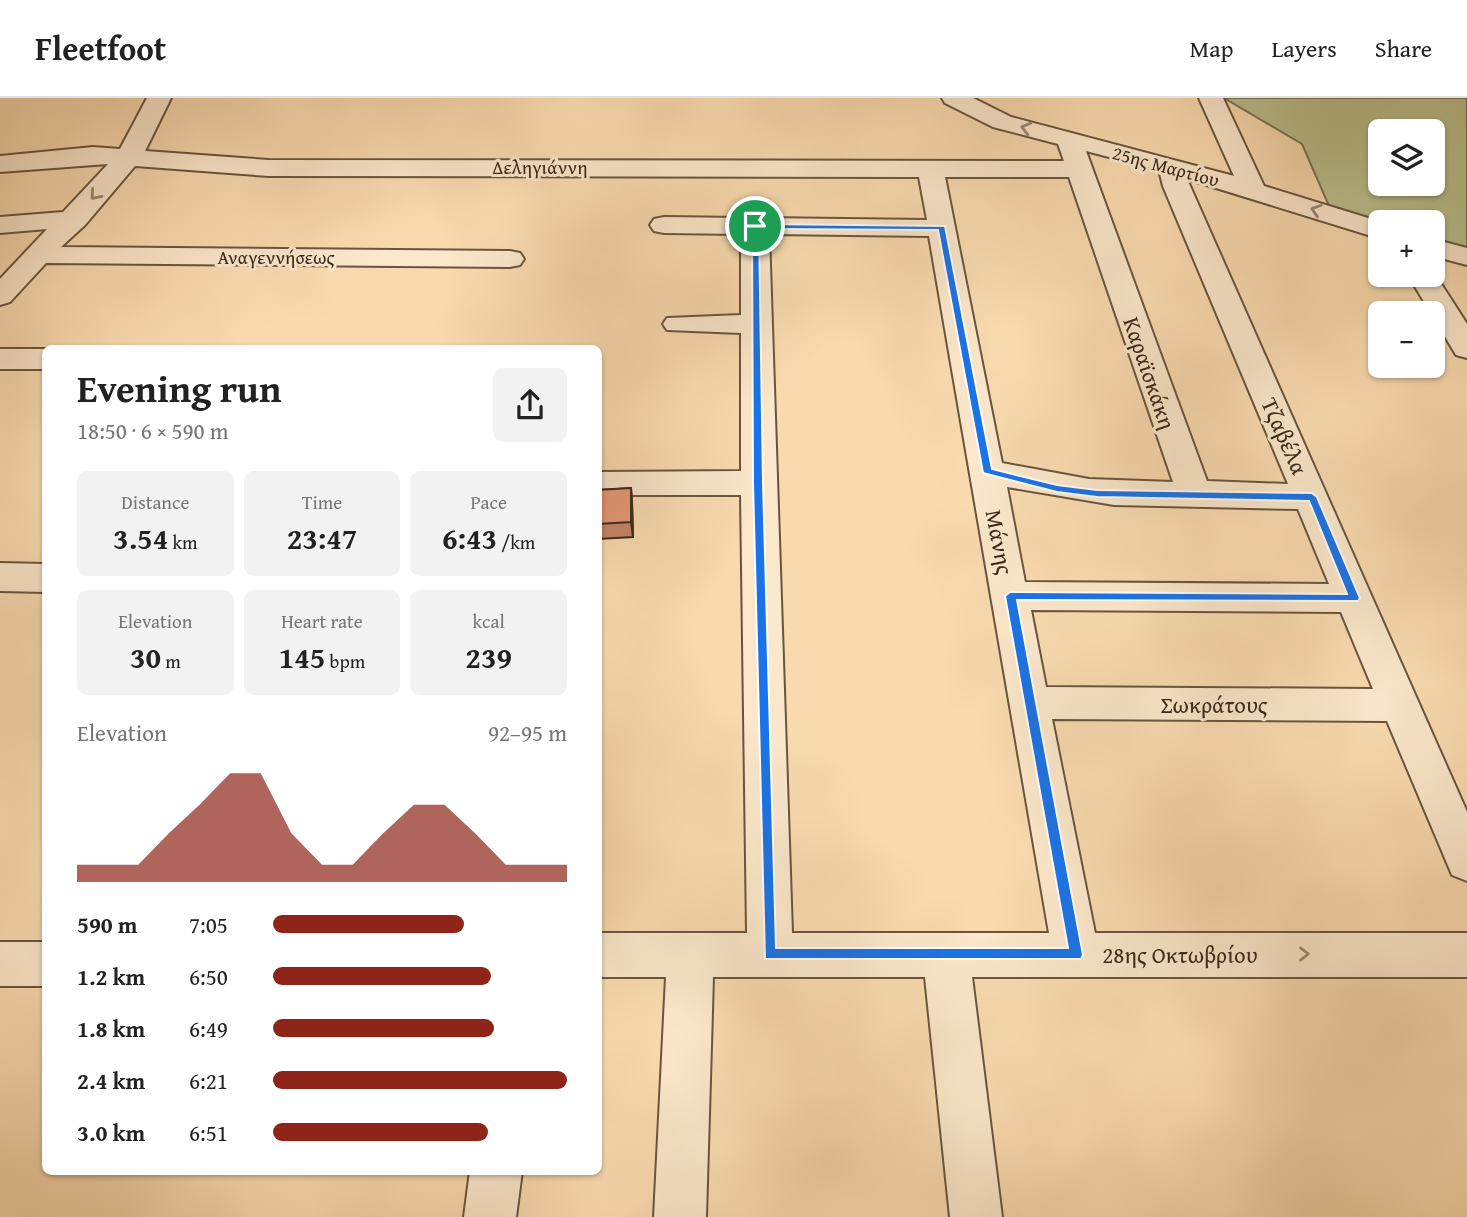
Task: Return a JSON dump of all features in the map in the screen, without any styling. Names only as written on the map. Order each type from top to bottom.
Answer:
[{"type":"street","points":[[0,296],[42,255],[129,157],[159,98]]},
{"type":"street","name":"25ης Μαρτίου","points":[[954,98],[1002,122],[1171,165],[1368,227]]},
{"type":"street","points":[[1211,98],[1253,190]]},
{"type":"street","name":"Καραϊσκάκη","points":[[1069,140],[1082,170],[1194,493]]},
{"type":"street","name":"Δεληγιάννη","points":[[0,164],[93,155],[268,168],[492,166],[1082,170]]},
{"type":"street","name":"Τζαβέλα","points":[[1171,165],[1175,186],[1312,497],[1467,861]]},
{"type":"street","name":"Μάνης","points":[[931,170],[1076,955]]},
{"type":"street","points":[[0,225],[75,219]]},
{"type":"street","points":[[664,225],[942,228]]},
{"type":"street","points":[[755,226],[758,483],[770,954]]},
{"type":"street","points":[[1445,251],[1467,257]]},
{"type":"street","name":"Αναγεννήσεως","points":[[42,255],[510,258]]},
{"type":"street","points":[[1429,287],[1467,348]]},
{"type":"street","points":[[678,324],[756,324]]},
{"type":"street","points":[[0,359],[42,359]]},
{"type":"street","points":[[987,471],[1057,488],[1097,494],[1194,493],[1312,497]]},
{"type":"street","points":[[602,484],[758,483]]},
{"type":"street","points":[[0,578],[42,578]]},
{"type":"street","points":[[1010,596],[1354,598]]},
{"type":"street","name":"Σωκράτους","points":[[1028,703],[1400,705]]},
{"type":"street","name":"28ης Οκτωβρίου","points":[[602,955],[1467,955]]},
{"type":"street","points":[[680,1217],[690,955]]},
{"type":"street","points":[[946,957],[975,1217]]},
{"type":"street","points":[[0,964],[42,964]]},
{"type":"street","points":[[490,1217],[495,1175]]},
{"type":"green space","points":[[1224,98],[1467,98],[1467,249],[1445,242],[1445,210],[1368,210],[1368,218],[1329,206],[1302,144]]},
{"type":"building","points":[[631,488],[631,522],[602,524],[602,490]]},
{"type":"route","points":[[755,226],[942,228],[987,471],[1057,488],[1097,494],[1141,496],[1194,493],[1312,497],[1354,598],[1010,596],[1076,955],[946,957],[770,954],[758,483],[755,226]]}]
